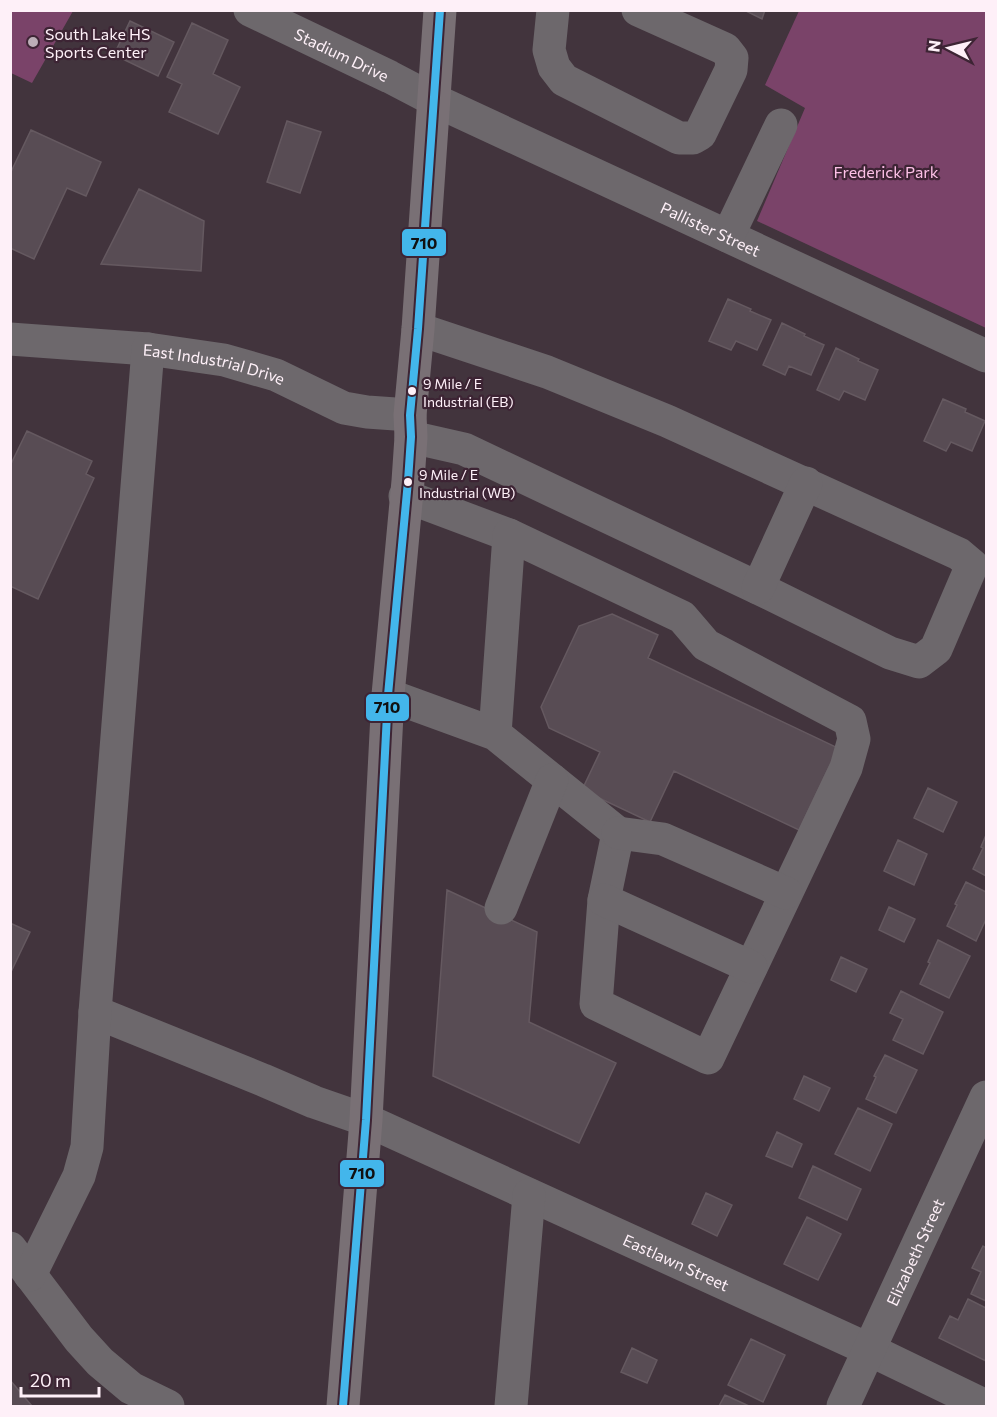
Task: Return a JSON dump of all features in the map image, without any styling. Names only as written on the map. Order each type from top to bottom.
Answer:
[{"type":"main road","points":[[343,1407],[366,1120],[388,695],[418,328],[440,10]]},
{"type":"street","name":"Stadium Drive","points":[[250,10],[434,100]]},
{"type":"street","points":[[553,10],[549,50],[554,67],[564,80],[679,138],[693,138],[700,134],[731,70],[732,58],[725,49],[638,10]]},
{"type":"street","name":"Pallister Street","points":[[434,100],[987,357]]},
{"type":"street","points":[[728,236],[781,125]]},
{"type":"street","points":[[418,328],[547,372],[667,421],[806,483],[758,588]]},
{"type":"street","name":"East Industrial Drive","points":[[10,339],[148,349],[224,360],[276,375],[344,408],[367,412],[410,426],[464,449],[890,653],[919,662],[936,649],[972,566],[959,554],[806,483]]},
{"type":"street","points":[[30,1275],[79,1176],[87,1148],[95,1012],[148,349]]},
{"type":"street","points":[[405,496],[509,535],[682,617],[706,645],[850,721],[854,739],[846,768],[708,1058],[596,1004],[604,900],[618,833]]},
{"type":"street","points":[[495,734],[509,535]]},
{"type":"street","points":[[388,695],[495,734],[618,833],[663,839],[786,893]]},
{"type":"street","points":[[501,908],[552,780]]},
{"type":"street","points":[[604,900],[751,967]]},
{"type":"street","name":"Eastlawn Street","points":[[95,1012],[314,1102],[366,1120],[870,1350],[987,1406]]},
{"type":"street","name":"Elizabeth Street","points":[[843,1407],[987,1097]]},
{"type":"street","points":[[511,1407],[529,1195]]},
{"type":"street","points":[[10,1248],[79,1339],[100,1362],[132,1388],[162,1405]]},
{"type":"green space","name":"South Lake HS Sports Center","points":[[10,11],[73,11],[32,83],[11,73]]},
{"type":"green space","name":"Frederick Park","points":[[799,11],[986,11],[986,328],[757,221],[805,108],[765,85]]},
{"type":"building","points":[[744,10],[765,10],[762,19]]},
{"type":"building","points":[[130,21],[174,42],[158,76],[114,55]]},
{"type":"building","points":[[192,23],[228,40],[213,74],[240,87],[218,134],[169,112],[182,84],[167,77]]},
{"type":"building","points":[[287,121],[321,132],[300,193],[267,182]]},
{"type":"building","points":[[31,130],[101,162],[86,196],[67,188],[34,259],[10,248],[10,174]]},
{"type":"building","points":[[139,189],[204,221],[201,271],[101,264]]},
{"type":"building","points":[[728,299],[771,320],[757,350],[736,341],[731,350],[709,341]]},
{"type":"building","points":[[782,323],[824,345],[811,375],[789,366],[785,375],[763,365]]},
{"type":"building","points":[[836,348],[878,370],[865,400],[844,391],[839,400],[817,390]]},
{"type":"building","points":[[943,399],[966,409],[965,412],[985,421],[972,451],[951,442],[946,451],[924,441]]},
{"type":"building","points":[[27,431],[92,461],[86,474],[94,478],[38,599],[10,586],[10,466]]},
{"type":"building","points":[[612,614],[658,635],[648,658],[838,748],[799,830],[674,771],[650,822],[582,790],[600,752],[549,728],[541,707],[579,626]]},
{"type":"building","points":[[928,788],[957,802],[943,832],[914,818]]},
{"type":"building","points":[[986,835],[986,876],[973,869],[983,848],[981,847]]},
{"type":"building","points":[[898,840],[927,854],[914,885],[884,871]]},
{"type":"building","points":[[966,882],[986,892],[986,919],[976,941],[947,926]]},
{"type":"building","points":[[447,890],[537,932],[529,1022],[616,1063],[579,1143],[433,1076]]},
{"type":"building","points":[[889,907],[915,919],[904,942],[879,930]]},
{"type":"building","points":[[10,923],[30,932],[10,974]]},
{"type":"building","points":[[938,940],[970,956],[949,998],[920,984]]},
{"type":"building","points":[[841,957],[867,969],[856,992],[831,980]]},
{"type":"building","points":[[901,991],[943,1012],[923,1054],[893,1040],[903,1019],[890,1013]]},
{"type":"building","points":[[885,1055],[917,1070],[896,1113],[866,1099]]},
{"type":"building","points":[[804,1076],[830,1088],[819,1111],[794,1099]]},
{"type":"building","points":[[858,1108],[892,1124],[870,1171],[835,1154]]},
{"type":"building","points":[[777,1132],[802,1144],[792,1167],[766,1156]]},
{"type":"building","points":[[813,1166],[861,1189],[847,1220],[799,1198]]},
{"type":"building","points":[[706,1193],[732,1205],[717,1236],[692,1224]]},
{"type":"building","points":[[807,1217],[841,1234],[818,1280],[784,1264]]},
{"type":"building","points":[[983,1246],[986,1248],[986,1301],[971,1294],[981,1272],[972,1268]]},
{"type":"building","points":[[968,1299],[986,1308],[986,1361],[939,1338],[950,1316],[958,1320]]},
{"type":"building","points":[[751,1339],[785,1355],[763,1402],[728,1385]]},
{"type":"building","points":[[632,1348],[657,1360],[647,1383],[621,1372]]},
{"type":"building","points":[[10,1380],[32,1406],[10,1406]]},
{"type":"building","points":[[725,1395],[749,1406],[719,1406]]},
{"type":"transit line","name":"710","points":[[343,1406],[366,1120],[388,695],[408,481],[410,415],[440,10]]},
{"type":"place","name":"South Lake HS Sports Center","points":[[33,42]]},
{"type":"place","name":"9 Mile / E Industrial (EB)","points":[[412,391]]},
{"type":"place","name":"9 Mile / E Industrial (WB)","points":[[408,482]]}]
